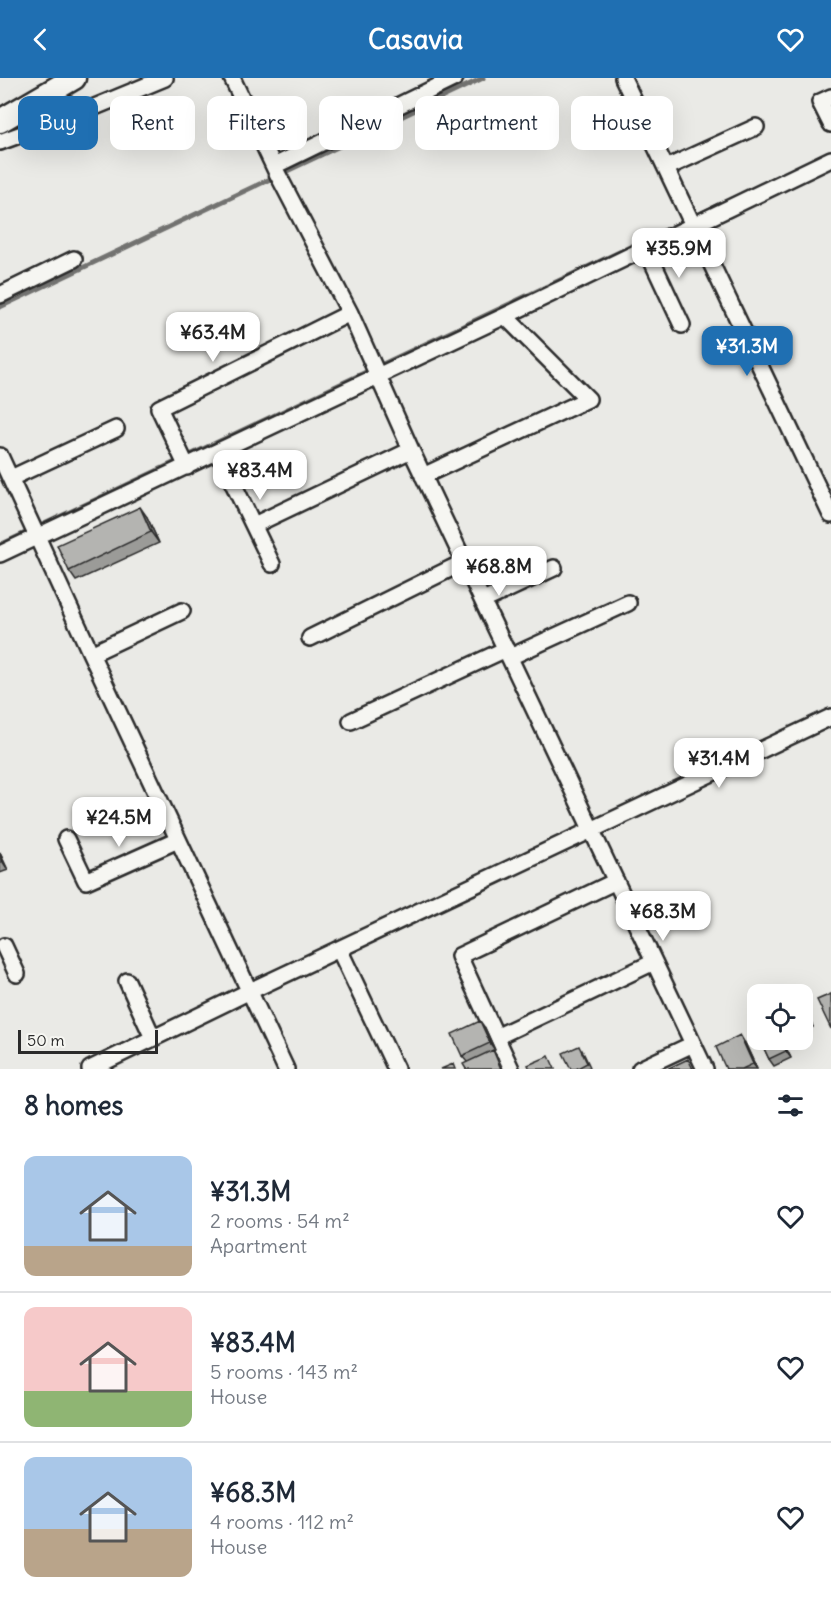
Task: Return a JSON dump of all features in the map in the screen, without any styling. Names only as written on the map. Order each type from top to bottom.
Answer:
[{"type":"main road","points":[[0,121],[74,78]]},
{"type":"street","points":[[0,142],[85,111],[165,78]]},
{"type":"street","points":[[232,78],[277,172],[350,313],[423,476],[705,1069]]},
{"type":"street","points":[[277,172],[455,78]]},
{"type":"street","points":[[623,78],[831,515]]},
{"type":"street","points":[[831,97],[820,102],[831,124]]},
{"type":"street","points":[[666,168],[756,127]]},
{"type":"street","points":[[0,554],[36,531],[184,460],[218,452],[376,369],[505,316],[646,248],[692,221],[831,159]]},
{"type":"street","points":[[646,248],[682,325]]},
{"type":"street","points":[[0,295],[74,259]]},
{"type":"street","points":[[184,460],[159,408],[350,313]]},
{"type":"street","points":[[423,476],[588,399],[505,316]]},
{"type":"street","points":[[11,478],[116,429]]},
{"type":"street","points":[[254,525],[411,450]]},
{"type":"street","points":[[218,452],[272,564]]},
{"type":"street","points":[[0,456],[286,1069]]},
{"type":"street","points":[[310,638],[464,562]]},
{"type":"street","points":[[483,601],[554,568]]},
{"type":"street","points":[[351,722],[627,603]]},
{"type":"street","points":[[91,654],[182,611]]},
{"type":"street","points":[[90,1069],[831,717]]},
{"type":"street","points":[[66,838],[86,881],[178,840]]},
{"type":"street","points":[[511,1069],[459,956],[616,881]]},
{"type":"street","points":[[4,946],[10,968]]},
{"type":"street","points":[[339,949],[396,1069]]},
{"type":"street","points":[[496,1037],[654,962]]},
{"type":"street","points":[[127,981],[153,1038]]},
{"type":"street","points":[[640,1069],[693,1044]]},
{"type":"building","points":[[140,507],[151,532],[69,571],[57,545]]},
{"type":"building","points":[[831,994],[831,1029],[817,1000]]},
{"type":"building","points":[[480,1021],[490,1043],[462,1056],[452,1034]]},
{"type":"building","points":[[740,1035],[753,1064],[742,1069],[726,1069],[716,1047]]},
{"type":"building","points":[[579,1046],[587,1063],[571,1069],[563,1053]]},
{"type":"building","points":[[493,1050],[501,1069],[466,1069],[463,1064]]},
{"type":"building","points":[[765,1050],[786,1051],[769,1059]]},
{"type":"building","points":[[549,1056],[555,1069],[530,1069],[528,1065]]},
{"type":"building","points":[[688,1059],[693,1069],[669,1068]]},
{"type":"building","points":[[453,1064],[455,1069],[441,1069]]},
{"type":"waterway","points":[[0,307],[483,78]]},
{"type":"waterway","points":[[0,545],[725,202]]}]
